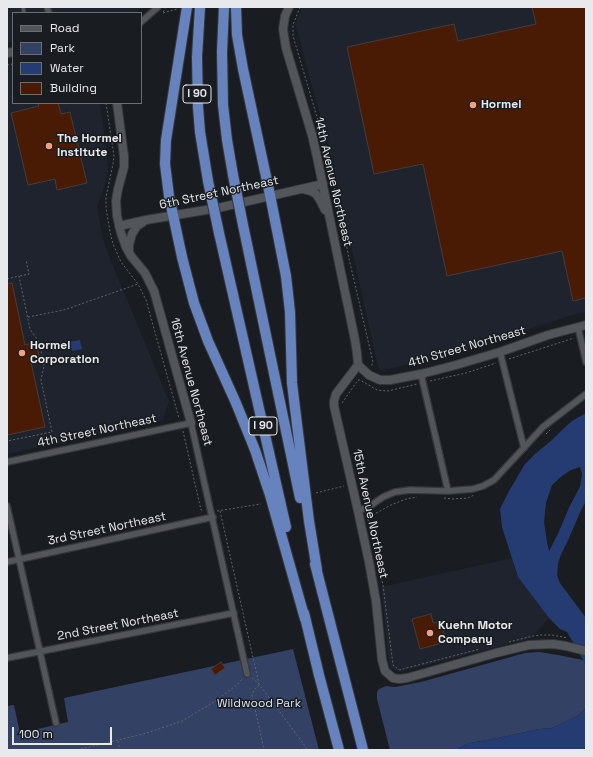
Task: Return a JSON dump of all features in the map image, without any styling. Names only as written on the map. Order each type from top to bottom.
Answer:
[{"type":"highway","name":"I 90","points":[[200,7],[197,57],[198,107],[200,132],[208,181],[305,619],[339,750]]},
{"type":"highway","name":"I 90","points":[[224,7],[222,52],[223,105],[232,175],[317,570],[363,750]]},
{"type":"highway","points":[[236,7],[237,35],[240,57],[286,276],[290,312],[293,394],[309,521],[317,570]]},
{"type":"highway","points":[[183,8],[165,147],[166,178],[172,215],[194,303],[208,341],[255,450],[270,495],[305,619]]},
{"type":"street","points":[[142,21],[158,7]]},
{"type":"street","name":"14th Avenue Northeast","points":[[289,7],[285,16],[283,29],[286,48],[312,135],[355,340],[358,365]]},
{"type":"street","name":"16th Avenue Northeast","points":[[116,104],[124,156],[124,167],[116,201],[119,226],[126,247],[145,273],[154,291],[191,423],[247,674]]},
{"type":"street","name":"6th Street Northeast","points":[[119,226],[210,209],[323,184]]},
{"type":"street","points":[[303,188],[316,194],[331,222]]},
{"type":"street","points":[[130,254],[129,245],[132,234],[137,226],[146,220]]},
{"type":"street","points":[[582,326],[580,337],[586,362]]},
{"type":"street","name":"4th Street Northeast","points":[[358,365],[369,375],[380,380],[390,380],[456,365],[582,326]]},
{"type":"street","points":[[500,352],[524,448]]},
{"type":"street","name":"15th Avenue Northeast","points":[[358,365],[336,394],[334,401],[373,582],[382,660],[385,671],[393,678],[407,678],[529,645],[552,644],[586,651]]},
{"type":"street","points":[[421,374],[448,492]]},
{"type":"street","points":[[358,511],[395,492],[410,490],[448,492],[473,489],[483,486],[494,480],[543,427],[586,394]]},
{"type":"street","name":"4th Street Northeast","points":[[7,462],[191,423]]},
{"type":"street","points":[[7,506],[56,723]]},
{"type":"street","name":"3rd Street Northeast","points":[[7,562],[212,514]]},
{"type":"street","name":"2nd Street Northeast","points":[[7,658],[234,613]]},
{"type":"path","points":[[166,7],[162,13],[183,8]]},
{"type":"path","points":[[300,7],[293,25],[293,36],[328,159],[373,362],[372,365]]},
{"type":"path","points":[[7,279],[29,274],[26,260]]},
{"type":"path","points":[[7,442],[52,432],[41,380],[44,366],[40,346],[32,332],[28,318],[20,276]]},
{"type":"path","points":[[28,318],[64,310],[138,284]]},
{"type":"path","points":[[341,404],[358,380],[377,390],[388,391],[466,373],[580,337]]},
{"type":"path","points":[[543,436],[555,426]]},
{"type":"path","points":[[185,435],[201,510],[212,514],[220,510],[261,504]]},
{"type":"path","points":[[316,493],[352,485]]},
{"type":"path","points":[[440,497],[453,499],[468,498],[474,495]]},
{"type":"path","points":[[420,497],[406,499],[368,518],[383,585],[393,665],[399,670],[486,648]]},
{"type":"path","points":[[220,510],[259,684]]},
{"type":"path","points":[[508,642],[541,634],[562,637]]},
{"type":"path","points":[[78,750],[147,733],[182,721],[214,702],[238,684],[247,674],[259,684],[308,750]]},
{"type":"path","points":[[259,684],[252,695],[264,750]]},
{"type":"path","points":[[118,741],[120,750]]},
{"type":"shaded area","points":[[7,7],[143,7],[136,12],[12,12],[12,41],[7,43]]},
{"type":"shaded area","name":"Hormel","points":[[302,7],[586,7],[586,312],[566,317],[481,345],[379,371],[329,147],[296,26]]},
{"type":"shaded area","points":[[12,63],[12,104],[100,104],[108,162],[108,172],[97,206],[103,239],[169,401],[163,420],[7,454],[7,64]]},
{"type":"shaded area","points":[[512,558],[518,577],[549,618],[532,638],[399,672],[391,669],[389,664],[381,587]]},
{"type":"green space","name":"Wildwood Park","points":[[293,649],[319,750],[7,750],[7,706],[14,705],[20,733],[68,722],[64,698]]},
{"type":"green space","points":[[539,652],[583,660],[586,665],[586,708],[579,715],[552,728],[469,743],[456,750],[390,750],[377,699],[377,692],[379,689],[386,686],[395,687],[421,682],[525,653]]},
{"type":"water","points":[[80,340],[82,349],[72,351],[70,342]]},
{"type":"water","points":[[586,413],[586,496],[577,505],[582,474],[580,467],[571,470],[552,485],[546,503],[544,522],[552,563],[560,583],[586,618],[586,665],[567,632],[560,629],[549,618],[518,577],[502,527],[500,509],[525,464],[572,421]]},
{"type":"water","points":[[586,708],[586,750],[456,750],[469,743],[552,728],[579,715]]},
{"type":"building","name":"Hormel","points":[[532,7],[586,7],[586,298],[573,301],[562,251],[447,276],[423,164],[374,174],[347,47],[454,24],[458,41],[536,24]]},
{"type":"building","name":"The Hormel Institute","points":[[38,104],[58,104],[61,114],[70,112],[87,183],[57,190],[55,179],[28,185],[11,113],[39,106]]},
{"type":"building","name":"Hormel Corporation","points":[[12,283],[25,345],[36,342],[40,361],[31,362],[45,427],[7,435],[7,284]]},
{"type":"building","name":"Kuehn Motor Company","points":[[431,614],[433,623],[441,621],[446,642],[420,649],[412,619]]},
{"type":"building","points":[[221,662],[225,668],[215,675],[211,669]]},
{"type":"waterway","points":[[551,579],[552,563],[555,553],[586,488]]},
{"type":"place","name":"Hormel","points":[[473,105]]},
{"type":"place","name":"The Hormel Institute","points":[[49,146]]},
{"type":"place","name":"Hormel Corporation","points":[[22,353]]},
{"type":"place","name":"Kuehn Motor Company","points":[[430,633]]}]
